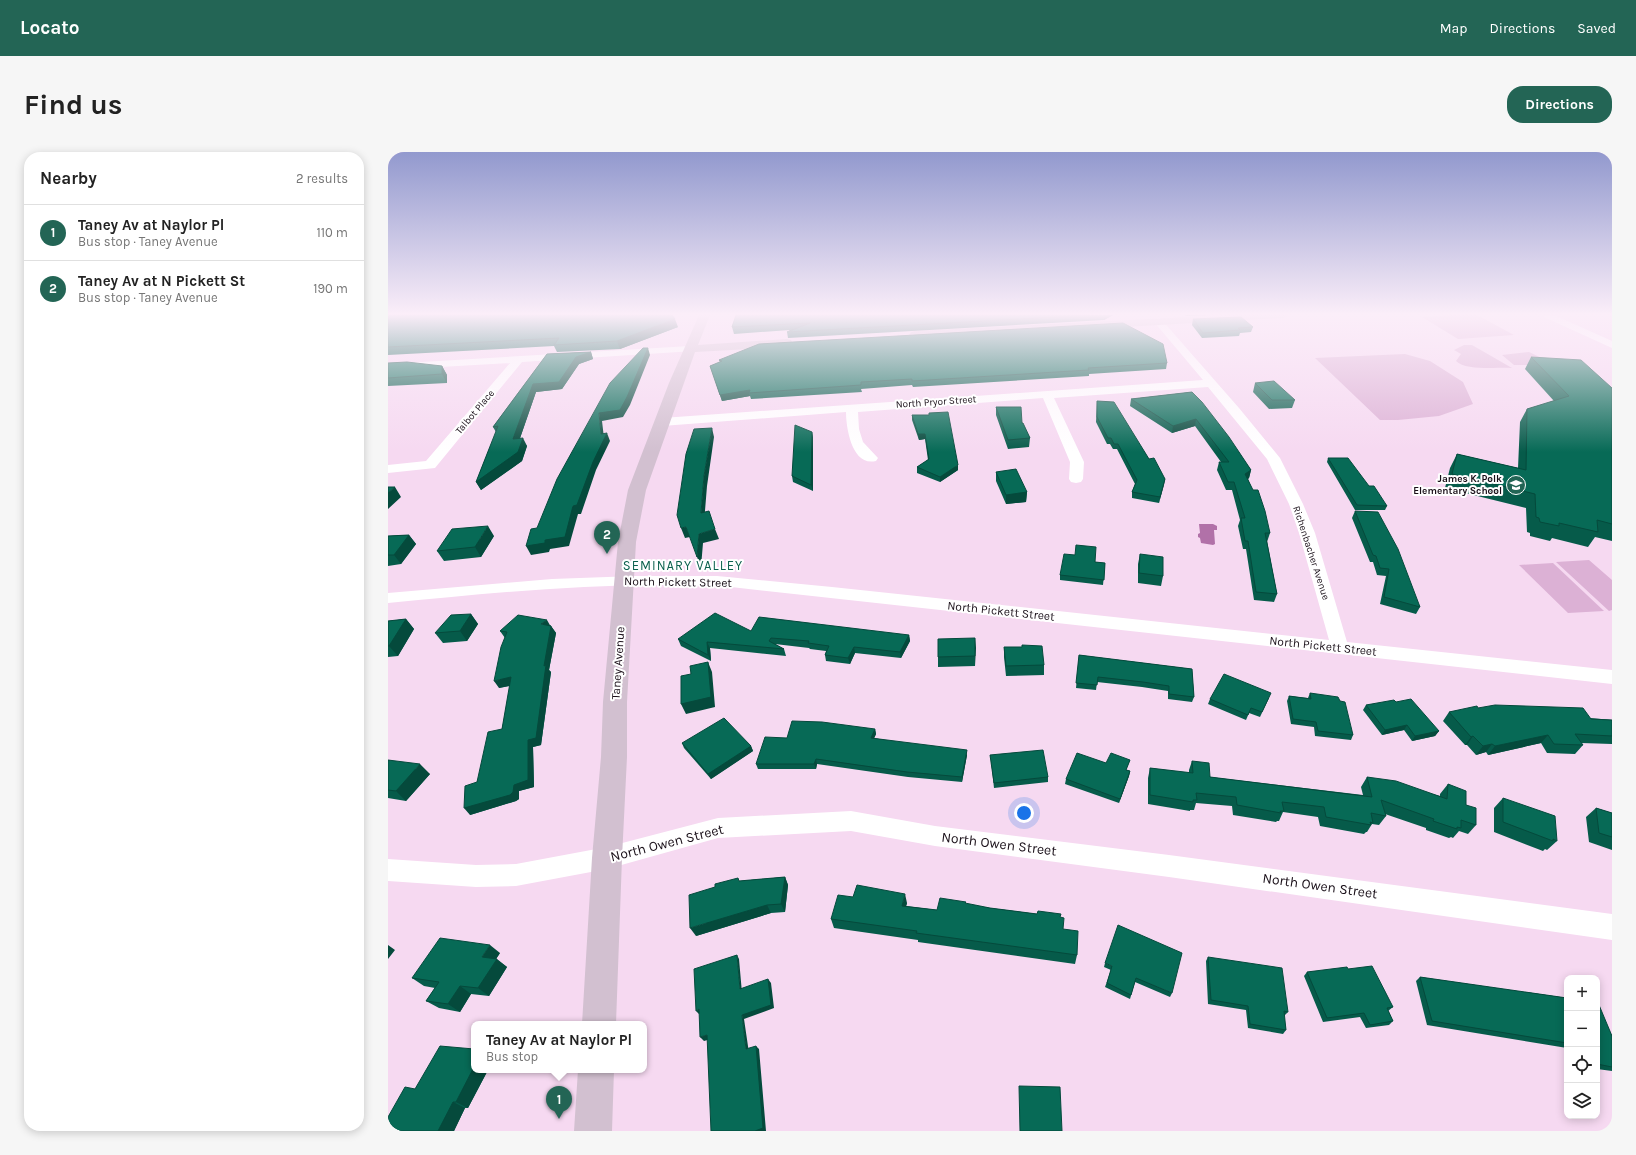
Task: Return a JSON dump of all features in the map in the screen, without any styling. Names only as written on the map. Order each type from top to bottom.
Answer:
[{"type":"street","points":[[388,367],[491,361]]},
{"type":"street","name":"Talbot Place","points":[[388,468],[430,465],[518,361]]},
{"type":"street","name":"Taney Avenue","points":[[599,1021],[607,858],[614,757],[615,702],[627,542],[637,490],[686,361]]},
{"type":"street","name":"Richenbacher Avenue","points":[[1192,361],[1272,457],[1284,478],[1307,533],[1340,648]]},
{"type":"street","name":"North Pryor Street","points":[[662,422],[1211,383]]},
{"type":"street","points":[[1047,394],[1077,462],[1076,479]]},
{"type":"street","points":[[852,408],[854,440],[864,453],[871,458]]},
{"type":"street","name":"North Pickett Street","points":[[388,598],[546,585],[623,581],[718,581],[832,592],[1612,677]]},
{"type":"street","name":"North Owen Street","points":[[388,870],[476,876],[516,875],[607,858],[718,828],[851,821],[935,836],[1185,868],[1612,926]]},
{"type":"street","points":[[593,1131],[596,1073]]},
{"type":"shaded area","points":[[1318,361],[1429,361],[1463,382],[1473,404],[1439,416],[1398,420],[1380,420]]},
{"type":"shaded area","points":[[1456,361],[1499,361],[1512,368],[1474,367],[1461,364]]},
{"type":"shaded area","points":[[1509,361],[1547,361],[1550,362],[1542,365],[1514,365]]},
{"type":"shaded area","points":[[1199,524],[1213,524],[1217,526],[1217,530],[1214,530],[1215,544],[1201,543],[1200,538],[1198,537],[1198,534],[1200,533]]},
{"type":"shaded area","points":[[1589,560],[1612,580],[1612,610],[1609,611],[1556,562]]},
{"type":"shaded area","points":[[1553,563],[1604,611],[1568,613],[1519,565]]},
{"type":"building","points":[[542,361],[573,361],[559,382],[533,384],[513,439],[523,438],[518,452],[476,482],[498,426],[493,427]]},
{"type":"building","points":[[631,361],[643,361],[620,410],[599,413],[601,434],[607,433],[593,462],[577,505],[573,506],[565,537],[545,540],[545,543],[526,546],[531,529],[537,528],[557,479],[610,383]]},
{"type":"building","points":[[722,361],[1167,361],[1167,363],[1088,368],[1089,370],[912,381],[912,379],[861,382],[861,385],[749,393],[750,390],[720,395],[710,366]]},
{"type":"building","points":[[1535,361],[1582,361],[1612,388],[1612,524],[1597,520],[1598,532],[1559,523],[1559,526],[1540,522],[1539,518],[1536,517],[1535,494],[1452,474],[1457,454],[1526,470],[1527,409],[1569,396]]},
{"type":"building","points":[[407,362],[442,366],[442,374],[388,378],[388,363]]},
{"type":"building","points":[[1274,381],[1295,400],[1272,400],[1255,383]]},
{"type":"building","points":[[1192,392],[1202,402],[1229,437],[1251,470],[1245,474],[1253,490],[1258,490],[1265,511],[1270,533],[1265,533],[1277,594],[1256,592],[1248,541],[1245,541],[1241,518],[1245,518],[1234,482],[1228,482],[1219,462],[1229,462],[1196,419],[1173,426],[1131,399]]},
{"type":"building","points":[[1097,401],[1114,402],[1149,459],[1154,458],[1165,479],[1160,497],[1132,492],[1137,480],[1118,444],[1114,444],[1111,438],[1108,438],[1097,417]]},
{"type":"building","points":[[996,407],[1021,407],[1022,423],[1030,438],[1008,440]]},
{"type":"building","points":[[948,412],[958,465],[940,477],[917,467],[929,459],[925,434],[918,434],[912,415],[929,415],[929,413]]},
{"type":"building","points":[[795,425],[812,432],[811,485],[792,476]]},
{"type":"building","points":[[712,428],[704,476],[701,513],[709,511],[715,529],[699,534],[697,557],[686,527],[681,528],[677,515],[686,454],[694,429]]},
{"type":"building","points":[[1328,458],[1348,458],[1369,486],[1374,486],[1387,506],[1357,505]]},
{"type":"building","points":[[1016,469],[1027,492],[1006,495],[996,472]]},
{"type":"building","points":[[388,487],[395,487],[388,493]]},
{"type":"building","points":[[1355,511],[1378,512],[1398,549],[1420,607],[1384,597],[1389,569],[1380,568]]},
{"type":"building","points":[[488,526],[475,547],[437,551],[452,529]]},
{"type":"building","points":[[409,535],[394,555],[388,555],[388,536]]},
{"type":"building","points":[[1076,545],[1096,547],[1095,562],[1105,563],[1104,580],[1060,575],[1064,554],[1075,555]]},
{"type":"building","points":[[1140,554],[1163,557],[1163,576],[1139,573]]},
{"type":"building","points":[[715,613],[751,631],[759,617],[909,635],[900,652],[854,647],[848,658],[825,655],[829,646],[808,643],[809,641],[771,638],[769,641],[784,649],[707,642],[708,655],[678,639]]},
{"type":"building","points":[[471,614],[460,631],[435,633],[451,615]]},
{"type":"building","points":[[518,615],[547,620],[541,624],[551,626],[544,666],[546,665],[536,738],[528,740],[528,780],[514,785],[513,792],[510,795],[464,808],[465,786],[477,782],[488,732],[502,729],[511,677],[494,681],[501,647],[507,632],[500,631]]},
{"type":"building","points":[[406,619],[389,646],[388,646],[388,621]]},
{"type":"building","points":[[975,638],[975,656],[938,657],[938,639]]},
{"type":"building","points":[[1022,645],[1042,646],[1044,665],[1006,666],[1004,647],[1022,647]]},
{"type":"building","points":[[1079,655],[1192,669],[1194,697],[1169,694],[1169,686],[1143,682],[1098,677],[1097,685],[1076,683]]},
{"type":"building","points":[[708,662],[711,697],[681,704],[681,676],[691,674],[690,666]]},
{"type":"building","points":[[1224,674],[1271,693],[1262,712],[1251,708],[1248,715],[1210,699]]},
{"type":"building","points":[[1310,693],[1338,697],[1340,701],[1345,702],[1353,735],[1318,731],[1316,722],[1293,719],[1289,696],[1311,699]]},
{"type":"building","points":[[1411,699],[1439,731],[1415,736],[1407,725],[1385,730],[1366,705],[1394,700],[1396,702]]},
{"type":"building","points":[[1495,705],[1583,708],[1591,719],[1612,720],[1612,736],[1575,734],[1583,745],[1554,744],[1548,735],[1495,746],[1492,744],[1483,746],[1473,736],[1471,737],[1449,712],[1477,706],[1478,708]]},
{"type":"building","points":[[724,718],[751,746],[708,774],[682,743]]},
{"type":"building","points":[[792,721],[822,722],[875,729],[871,738],[967,750],[962,777],[907,772],[816,759],[814,764],[756,764],[765,737],[787,738]]},
{"type":"building","points":[[1043,750],[1048,777],[994,783],[990,755]]},
{"type":"building","points":[[1077,753],[1106,763],[1111,753],[1130,760],[1126,770],[1130,771],[1120,799],[1066,779]]},
{"type":"building","points":[[388,760],[420,764],[396,791],[388,790]]},
{"type":"building","points":[[1192,761],[1209,763],[1210,777],[1372,797],[1367,777],[1396,781],[1447,799],[1448,784],[1466,791],[1466,805],[1476,808],[1476,825],[1461,820],[1461,828],[1457,827],[1457,829],[1381,800],[1386,816],[1371,813],[1373,823],[1370,822],[1371,825],[1326,817],[1324,807],[1282,802],[1284,811],[1280,811],[1281,813],[1237,805],[1236,797],[1196,793],[1197,800],[1193,800],[1193,802],[1150,795],[1150,768],[1193,773]]},
{"type":"building","points":[[1503,798],[1555,816],[1557,841],[1553,839],[1553,841],[1503,822]]},
{"type":"building","points":[[1596,808],[1612,813],[1612,837],[1599,833]]},
{"type":"building","points":[[785,877],[781,904],[767,905],[690,928],[689,895],[715,887],[715,884],[738,878],[739,881]]},
{"type":"building","points":[[857,885],[905,894],[902,906],[937,910],[940,898],[990,908],[1037,914],[1038,911],[1061,914],[1060,917],[1064,918],[1063,929],[1078,931],[1077,955],[916,933],[917,931],[831,919],[838,895],[853,897]]},
{"type":"building","points":[[1118,925],[1182,953],[1172,993],[1136,978],[1131,995],[1107,983],[1112,966],[1105,963]]},
{"type":"building","points":[[440,938],[490,945],[482,957],[497,959],[478,988],[460,986],[448,1004],[426,1001],[439,982],[412,978]]},
{"type":"building","points":[[737,955],[740,989],[768,979],[771,1005],[742,1015],[746,1049],[756,1046],[763,1128],[755,1131],[711,1131],[707,1035],[700,1037],[699,1009],[696,1011],[694,969]]},
{"type":"building","points":[[1208,957],[1282,968],[1288,1012],[1284,1011],[1286,1030],[1250,1024],[1248,1006],[1211,1000]]},
{"type":"building","points":[[1372,966],[1393,1007],[1387,1008],[1393,1021],[1370,1025],[1364,1013],[1327,1018],[1307,972],[1347,967],[1348,969]]},
{"type":"building","points":[[1420,977],[1564,998],[1564,1043],[1432,1021]]},
{"type":"building","points":[[1600,1007],[1612,1036],[1612,1067],[1600,1065]]},
{"type":"building","points":[[440,1046],[471,1049],[471,1073],[456,1102],[453,1102],[438,1131],[391,1131],[392,1129],[388,1128],[388,1117],[405,1087],[415,1089]]},
{"type":"building","points":[[1019,1086],[1060,1087],[1062,1131],[1020,1131]]},
{"type":"place","name":"James K. Polk Elementary School","points":[[1516,485]]},
{"type":"place","name":"Taney Av at N Pickett St","points":[[607,554]]},
{"type":"place","name":"Taney Av at Naylor Pl","points":[[559,1119]]},
{"type":"district","name":"SEMINARY VALLEY","points":[[683,565]]}]
